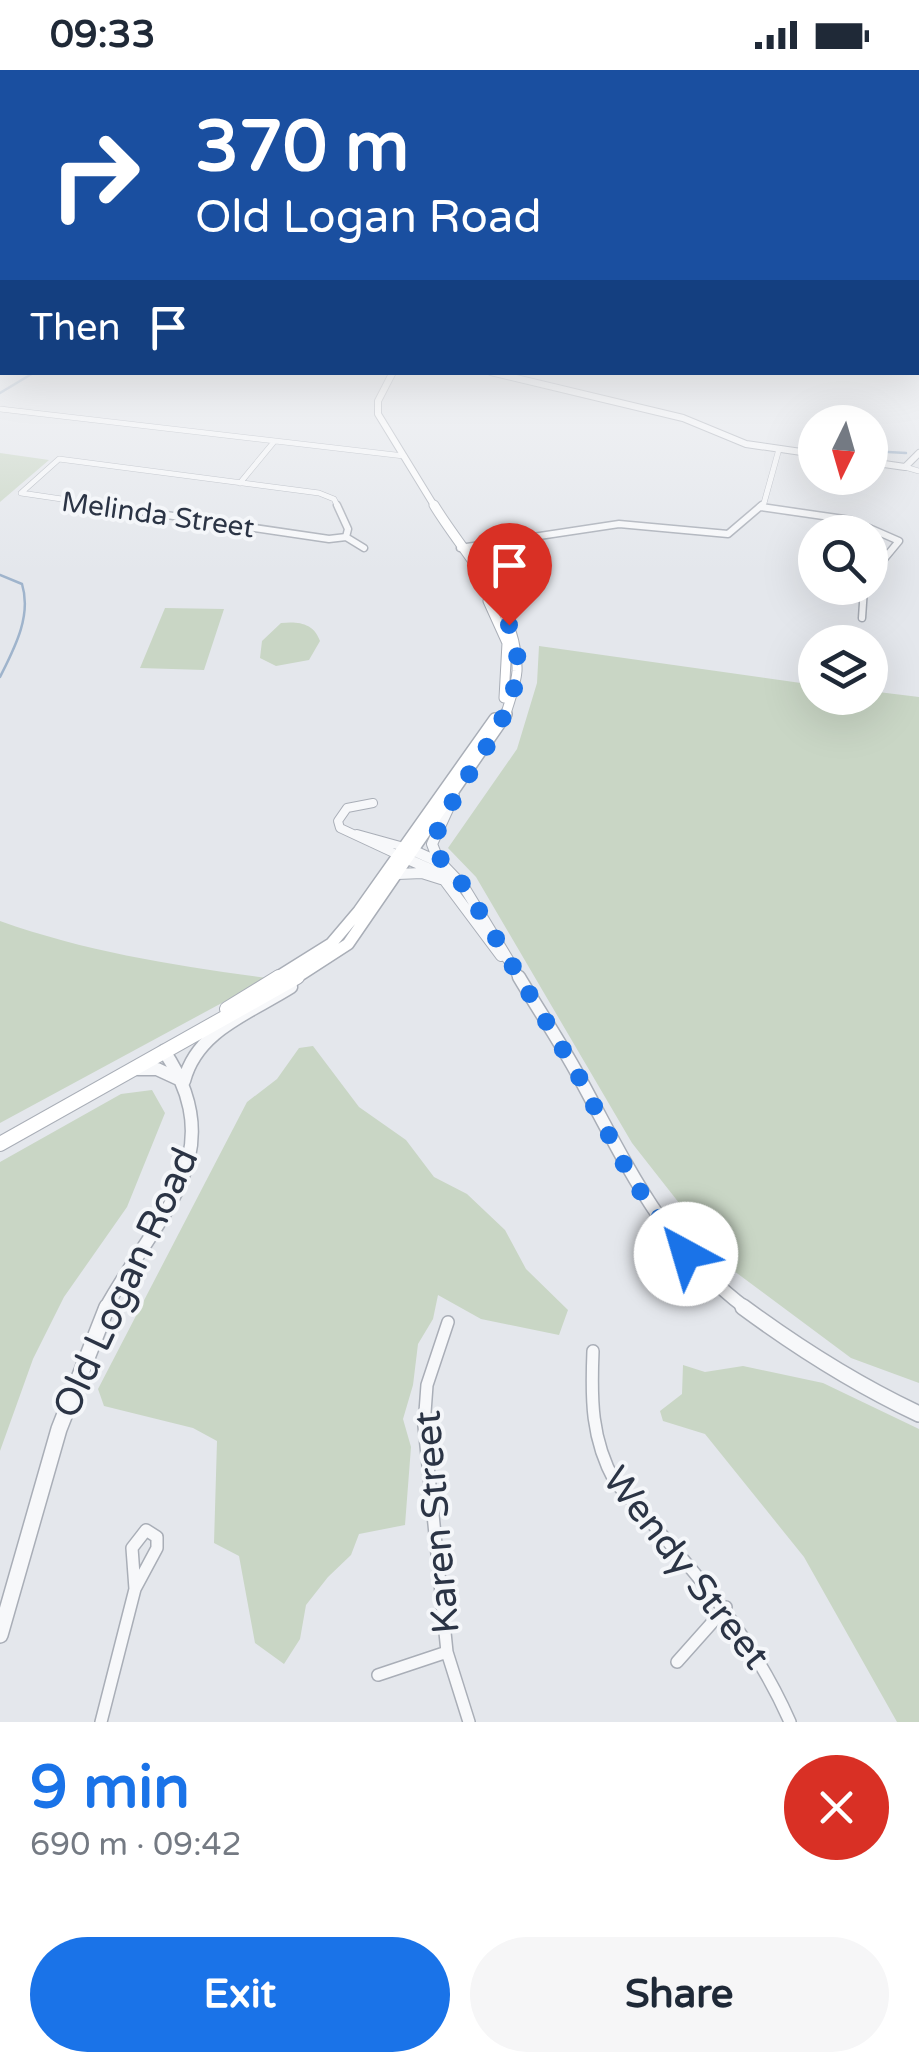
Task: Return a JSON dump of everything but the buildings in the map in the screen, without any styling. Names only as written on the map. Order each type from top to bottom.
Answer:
[{"type":"main road","points":[[164,1051],[175,1039],[315,957],[346,928],[454,795],[505,716],[518,662],[515,640],[504,613],[460,548],[382,416]]},
{"type":"main road","points":[[0,1144],[328,960],[348,944],[398,874],[406,853],[490,727],[505,694],[508,650],[504,632],[460,548]]},
{"type":"street","points":[[59,416],[404,456]]},
{"type":"street","points":[[674,416],[746,444],[798,451]]},
{"type":"street","points":[[240,482],[273,442]]},
{"type":"street","points":[[460,548],[619,524],[728,534],[761,508],[779,448]]},
{"type":"street","points":[[905,467],[919,453]]},
{"type":"street","name":"Melinda Street","points":[[240,482],[59,460],[21,493],[329,539],[346,537]]},
{"type":"street","points":[[888,465],[919,471]]},
{"type":"street","points":[[240,482],[334,498],[348,529],[346,537],[364,548]]},
{"type":"street","points":[[761,508],[806,515]]},
{"type":"street","points":[[888,534],[899,541],[888,557]]},
{"type":"street","points":[[862,618],[863,605]]},
{"type":"street","points":[[454,795],[432,844],[441,863],[464,886],[577,1073],[632,1180],[686,1254],[729,1296],[810,1356],[861,1387],[919,1414]]},
{"type":"street","points":[[373,803],[347,808],[338,821],[348,832],[441,863]]},
{"type":"street","points":[[406,853],[439,872],[450,884],[517,976]]},
{"type":"street","points":[[398,874],[422,873],[450,884]]},
{"type":"street","points":[[132,1069],[157,1070],[184,1082],[191,1056],[216,1034],[328,960]]},
{"type":"street","name":"Old Logan Road","points":[[0,1635],[58,1432],[105,1310],[179,1186],[190,1155],[194,1110],[184,1082],[164,1051]]},
{"type":"street","name":"Karen Street","points":[[448,1322],[427,1385],[424,1426],[447,1652],[469,1722]]},
{"type":"street","name":"Wendy Street","points":[[594,1352],[590,1415],[600,1460],[726,1607],[772,1678],[790,1722]]},
{"type":"street","points":[[101,1722],[135,1589]]},
{"type":"street","points":[[677,1662],[726,1607]]},
{"type":"street","points":[[378,1674],[447,1652]]},
{"type":"green space","points":[[0,453],[49,460],[0,502]]},
{"type":"green space","points":[[165,608],[224,609],[204,670],[140,668]]},
{"type":"green space","points":[[281,623],[305,624],[314,630],[320,641],[309,660],[276,666],[260,658],[262,641]]},
{"type":"green space","points":[[539,646],[798,683],[798,715],[888,715],[888,693],[919,697],[919,1383],[851,1358],[730,1268],[632,1143],[476,877],[448,848],[517,749],[537,683]]},
{"type":"green space","points":[[0,921],[132,957],[268,978],[0,1123]]},
{"type":"green space","points":[[313,1046],[359,1107],[406,1140],[434,1177],[467,1194],[505,1230],[526,1269],[568,1310],[559,1335],[481,1319],[438,1295],[433,1319],[418,1344],[413,1385],[403,1419],[411,1447],[405,1525],[359,1534],[351,1555],[306,1605],[300,1639],[284,1664],[255,1643],[239,1556],[214,1543],[217,1441],[193,1428],[104,1406],[98,1389],[247,1102],[277,1079],[299,1048]]},
{"type":"green space","points":[[152,1090],[165,1113],[127,1207],[64,1297],[33,1359],[0,1451],[0,1162],[121,1094]]},
{"type":"green space","points":[[683,1365],[705,1372],[743,1366],[823,1383],[919,1429],[919,1722],[897,1722],[804,1557],[705,1434],[663,1421],[660,1411],[682,1394]]},
{"type":"waterway","points":[[888,452],[906,453]]},
{"type":"waterway","points":[[0,575],[22,584],[25,608],[20,632],[0,677]]},
{"type":"route","points":[[509,625],[518,662],[505,716],[454,795],[436,831],[432,849],[464,886],[577,1073],[632,1180],[656,1218],[686,1254]]}]
